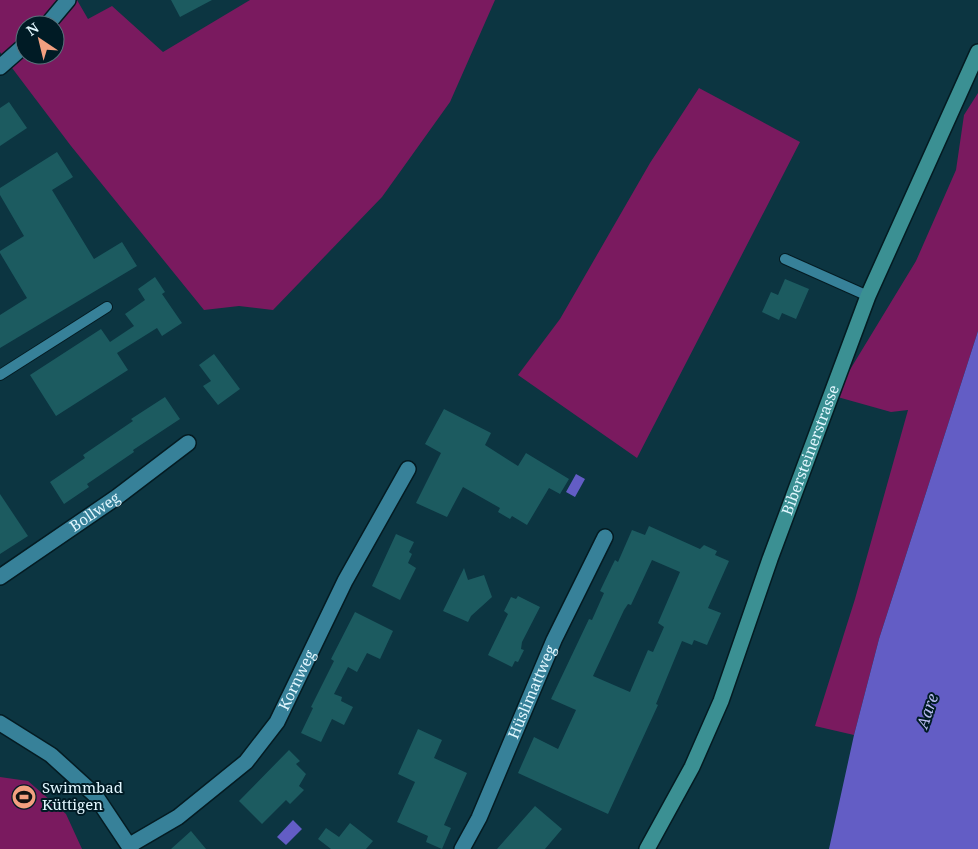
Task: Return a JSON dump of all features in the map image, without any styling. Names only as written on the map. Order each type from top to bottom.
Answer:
[{"type":"main road","name":"Bibersteinerstrasse","points":[[647,849],[692,767],[721,701],[773,550],[868,296],[978,52]]},
{"type":"street","points":[[55,15],[68,0]]},
{"type":"street","points":[[0,67],[15,54]]},
{"type":"street","name":"Bollweg","points":[[0,577],[117,497],[188,443]]},
{"type":"street","name":"Kornweg","points":[[131,847],[178,817],[246,762],[277,722],[345,580],[408,469]]},
{"type":"street","name":"Hüslimattweg","points":[[462,849],[479,818],[554,640],[605,537]]},
{"type":"street","points":[[0,723],[51,755],[95,795],[131,847]]},
{"type":"lane","points":[[785,259],[868,296]]},
{"type":"lane","points":[[0,375],[107,308]]},
{"type":"shaded area","points":[[0,0],[77,0],[88,19],[112,6],[163,52],[250,0],[495,0],[450,102],[382,197],[273,310],[239,306],[204,310],[71,146],[0,52]]},
{"type":"shaded area","points":[[699,88],[800,142],[637,458],[518,375],[560,319],[650,163]]},
{"type":"shaded area","points":[[978,93],[978,331],[879,639],[854,735],[815,726],[855,599],[908,410],[891,412],[834,396],[916,261],[956,170],[964,115]]},
{"type":"shaded area","name":"Swimmbad Küttigen","points":[[0,777],[28,781],[66,814],[82,849],[0,849]]},
{"type":"water","name":"Aare","points":[[978,331],[978,849],[829,849],[854,735],[879,639]]},
{"type":"water","points":[[576,474],[585,479],[575,497],[566,492]]},
{"type":"water","points":[[293,820],[302,829],[286,845],[277,837]]},
{"type":"building","points":[[171,0],[212,0],[180,17]]},
{"type":"building","points":[[9,102],[27,128],[0,146],[0,108]]},
{"type":"building","points":[[57,152],[73,177],[52,190],[94,259],[122,242],[137,266],[0,348],[0,315],[27,298],[0,253],[0,251],[24,236],[0,195],[0,188]]},
{"type":"building","points":[[155,277],[165,292],[162,294],[182,323],[162,336],[157,328],[117,353],[128,370],[56,416],[30,375],[101,329],[110,342],[134,326],[125,314],[145,300],[138,289]]},
{"type":"building","points":[[785,279],[809,289],[796,319],[782,313],[779,320],[762,312],[771,292],[778,295]]},
{"type":"building","points":[[214,354],[240,389],[218,405],[203,386],[211,381],[199,365]]},
{"type":"building","points":[[165,397],[180,419],[133,450],[134,452],[87,484],[89,487],[64,504],[50,482],[85,458],[83,455],[133,421],[131,419]]},
{"type":"building","points":[[444,409],[491,433],[485,445],[518,466],[526,453],[569,479],[560,494],[549,488],[527,525],[512,516],[510,519],[498,512],[500,508],[463,487],[447,517],[416,503],[441,453],[425,444]]},
{"type":"building","points":[[0,494],[28,536],[0,554]]},
{"type":"building","points":[[649,526],[700,549],[704,545],[717,551],[715,555],[729,561],[708,608],[721,613],[707,645],[694,640],[692,645],[682,641],[656,704],[658,705],[608,814],[518,773],[534,737],[558,749],[576,710],[551,699],[589,619],[592,620],[604,593],[600,591],[615,560],[618,562],[632,530],[645,535]],"holes":[[[652,560],[680,572],[658,623],[664,627],[653,652],[648,650],[630,692],[593,676],[624,610],[628,604],[631,605]]]},
{"type":"building","points":[[396,534],[414,542],[409,552],[412,554],[408,563],[416,568],[400,600],[372,586]]},
{"type":"building","points":[[464,568],[468,580],[484,575],[492,597],[471,616],[468,622],[443,611]]},
{"type":"building","points":[[518,596],[540,607],[522,642],[521,649],[524,650],[518,662],[515,661],[512,667],[488,655],[508,614],[504,611],[511,597],[516,599]]},
{"type":"building","points":[[355,612],[393,631],[380,659],[367,653],[357,672],[348,667],[334,694],[342,697],[341,701],[353,707],[344,725],[332,719],[321,742],[301,733],[313,708],[311,707],[334,661],[331,659]]},
{"type":"building","points":[[418,729],[442,740],[434,758],[467,773],[444,825],[451,828],[442,849],[426,842],[428,836],[397,822],[415,782],[398,774]]},
{"type":"building","points":[[289,750],[300,761],[296,764],[306,774],[299,786],[304,790],[290,804],[286,800],[262,824],[239,801]]},
{"type":"building","points":[[535,806],[562,829],[545,849],[497,849]]},
{"type":"building","points":[[350,823],[373,841],[366,849],[331,849],[318,839],[326,828],[339,837]]},
{"type":"building","points":[[191,831],[206,849],[171,849]]},
{"type":"place","name":"Swimmbad Küttigen","points":[[24,797]]}]
